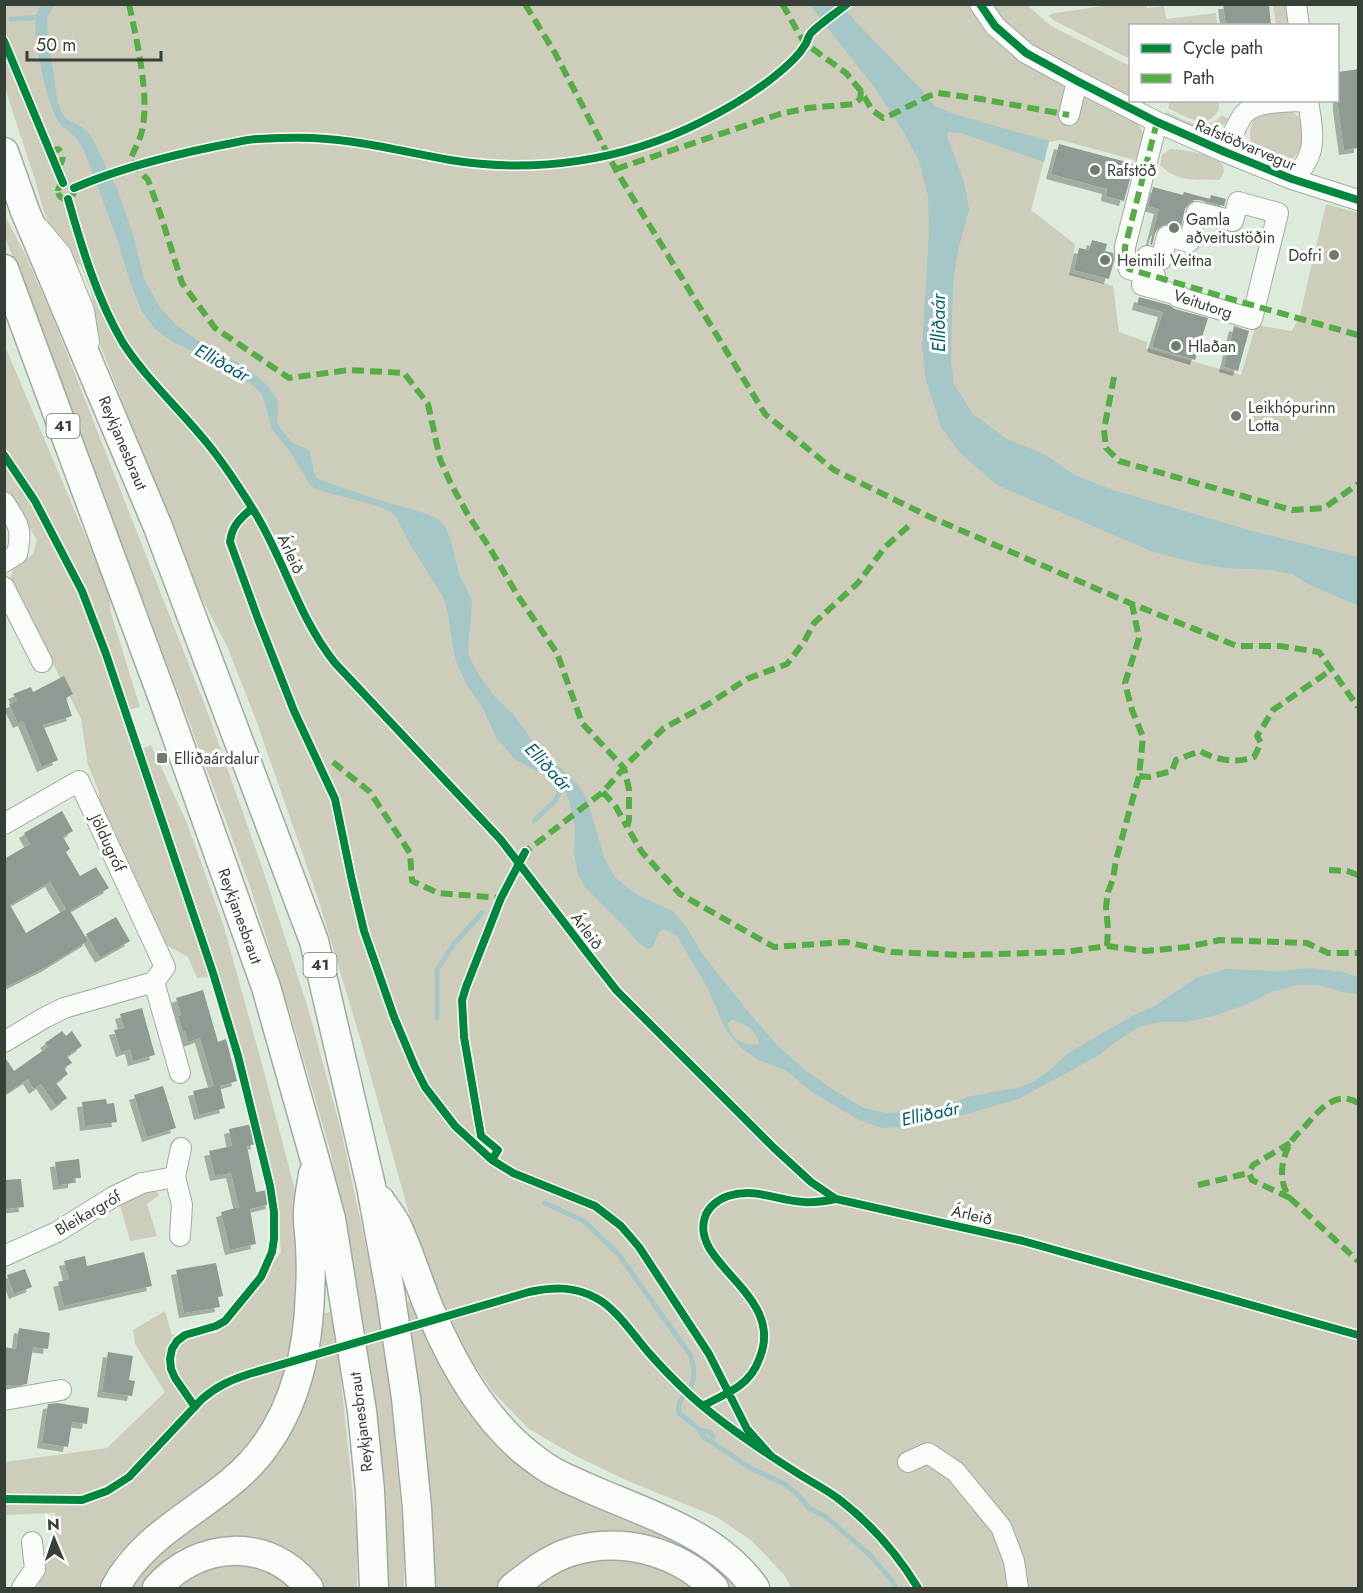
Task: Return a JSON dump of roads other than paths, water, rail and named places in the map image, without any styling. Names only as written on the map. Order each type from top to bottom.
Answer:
[{"type":"highway","name":"Reykjanesbraut","points":[[4,152],[25,211],[158,527],[314,941],[370,1186],[390,1291],[406,1398],[417,1508],[421,1588]]},
{"type":"highway","name":"Reykjanesbraut","points":[[4,269],[121,584],[266,987],[315,1160],[331,1220],[362,1411],[370,1491],[374,1588]]},
{"type":"highway","points":[[115,1588],[130,1563],[140,1552],[231,1483],[253,1462],[282,1419],[290,1402],[302,1365],[308,1327],[310,1245],[308,1217],[315,1160]]},
{"type":"highway","points":[[370,1186],[397,1225],[432,1316],[449,1350],[473,1392],[495,1421],[522,1449],[549,1469],[686,1530],[709,1543],[737,1566],[755,1588]]},
{"type":"highway","points":[[512,1588],[550,1560],[571,1552],[599,1547],[625,1546],[651,1550],[673,1558],[690,1568],[714,1588]]},
{"type":"highway","points":[[157,1588],[180,1568],[219,1551],[236,1551],[270,1557],[288,1566],[309,1588]]},
{"type":"street","name":"Rafstöðvarvegur","points":[[980,4],[995,26],[1026,53],[1077,81],[1157,122],[1226,152],[1292,179],[1359,200]]},
{"type":"street","points":[[1296,4],[1299,24]]},
{"type":"street","points":[[1069,115],[1077,81]]},
{"type":"street","points":[[1226,152],[1240,120],[1250,109],[1260,105],[1296,102]]},
{"type":"street","points":[[1292,179],[1306,164],[1312,145],[1308,102]]},
{"type":"street","points":[[1144,273],[1129,269],[1125,247],[1157,122]]},
{"type":"street","name":"Veitutorg","points":[[1238,202],[1278,213],[1255,306],[1144,273],[1147,256],[1161,260],[1167,236],[1190,242],[1197,212],[1233,221],[1238,202]]},
{"type":"street","points":[[4,502],[16,520],[21,536],[17,554],[4,562]]},
{"type":"street","points":[[4,587],[42,662]]},
{"type":"street","name":"Jöldugróf","points":[[4,824],[79,781],[165,967],[154,982],[180,1073]]},
{"type":"street","points":[[4,1042],[64,1008],[154,982]]},
{"type":"street","points":[[180,1236],[182,1205],[175,1177],[181,1148]]},
{"type":"street","name":"Bleikargróf","points":[[4,1256],[57,1232],[113,1197],[142,1183],[175,1177]]},
{"type":"street","points":[[4,1400],[61,1390]]},
{"type":"street","points":[[908,1462],[928,1453],[956,1472],[1001,1527],[1014,1562],[1018,1588]]},
{"type":"street","points":[[22,1588],[35,1569],[32,1542]]},
{"type":"water","name":"Elliðaár","points":[[42,5],[54,5],[47,18],[47,28],[61,111],[66,119],[89,133],[97,148],[118,191],[144,278],[159,306],[175,324],[203,344],[245,367],[266,384],[277,399],[277,423],[293,443],[310,452],[317,478],[427,514],[438,519],[445,526],[460,576],[472,600],[469,656],[479,675],[495,697],[514,715],[537,747],[577,783],[587,799],[604,857],[614,876],[644,898],[673,911],[687,928],[700,950],[756,1021],[779,1047],[805,1070],[862,1107],[885,1113],[914,1112],[943,1106],[971,1096],[1017,1088],[1035,1081],[1068,1053],[1132,1016],[1156,1005],[1196,978],[1226,969],[1280,971],[1311,968],[1343,972],[1358,977],[1358,994],[1319,985],[1297,985],[1271,992],[1245,1005],[1213,1016],[1186,1022],[1160,1022],[1139,1027],[1098,1056],[1018,1099],[911,1127],[882,1128],[859,1120],[812,1092],[785,1070],[758,1060],[740,1047],[726,1030],[707,987],[677,936],[664,929],[659,932],[652,948],[648,949],[638,942],[585,887],[578,874],[574,852],[575,829],[565,790],[554,780],[516,760],[497,739],[481,705],[467,686],[457,664],[443,597],[408,541],[396,517],[377,506],[315,489],[272,429],[261,393],[250,383],[213,361],[173,342],[155,329],[142,312],[85,153],[76,138],[58,121],[49,100],[41,70],[35,26],[36,16]],"holes":[[[732,1020],[753,1031],[759,1044],[743,1043],[734,1037],[728,1023]]]},
{"type":"water","name":"Elliðaár","points":[[810,5],[842,5],[935,106],[951,113],[1049,141],[1044,162],[961,133],[948,132],[947,136],[964,182],[969,209],[957,255],[953,287],[951,360],[954,384],[973,414],[1007,439],[1046,455],[1073,474],[1110,489],[1249,530],[1358,557],[1358,605],[1306,583],[1292,574],[1271,570],[1226,568],[1151,551],[997,485],[959,452],[941,427],[925,377],[922,347],[929,233],[928,196],[919,161],[877,91]]},
{"type":"waterway","points":[[11,19],[42,17]]},
{"type":"waterway","name":"Elliðaár","points":[[534,821],[555,801],[565,783]]},
{"type":"waterway","points":[[437,1018],[437,970],[453,945],[482,913]]},
{"type":"waterway","points":[[545,1203],[584,1221],[619,1255],[691,1356],[694,1371],[693,1382],[680,1401],[679,1413],[700,1430],[710,1432],[713,1437],[712,1442],[752,1469],[785,1484],[809,1508],[825,1516],[870,1555],[896,1588]]},
{"type":"waterway","points":[[700,1430],[704,1438],[712,1442]]},
{"type":"place","name":"Rafstöð","points":[[1095,170]]},
{"type":"place","name":"Gamla aðveitustöðin","points":[[1174,228]]},
{"type":"place","name":"Dofri","points":[[1334,255]]},
{"type":"place","name":"Heimili Veitna","points":[[1105,260]]},
{"type":"place","name":"Hlaðan","points":[[1176,346]]},
{"type":"place","name":"Leikhópurinn Lotta","points":[[1236,416]]},
{"type":"place","name":"Elliðaárdalur","points":[[162,758]]}]
